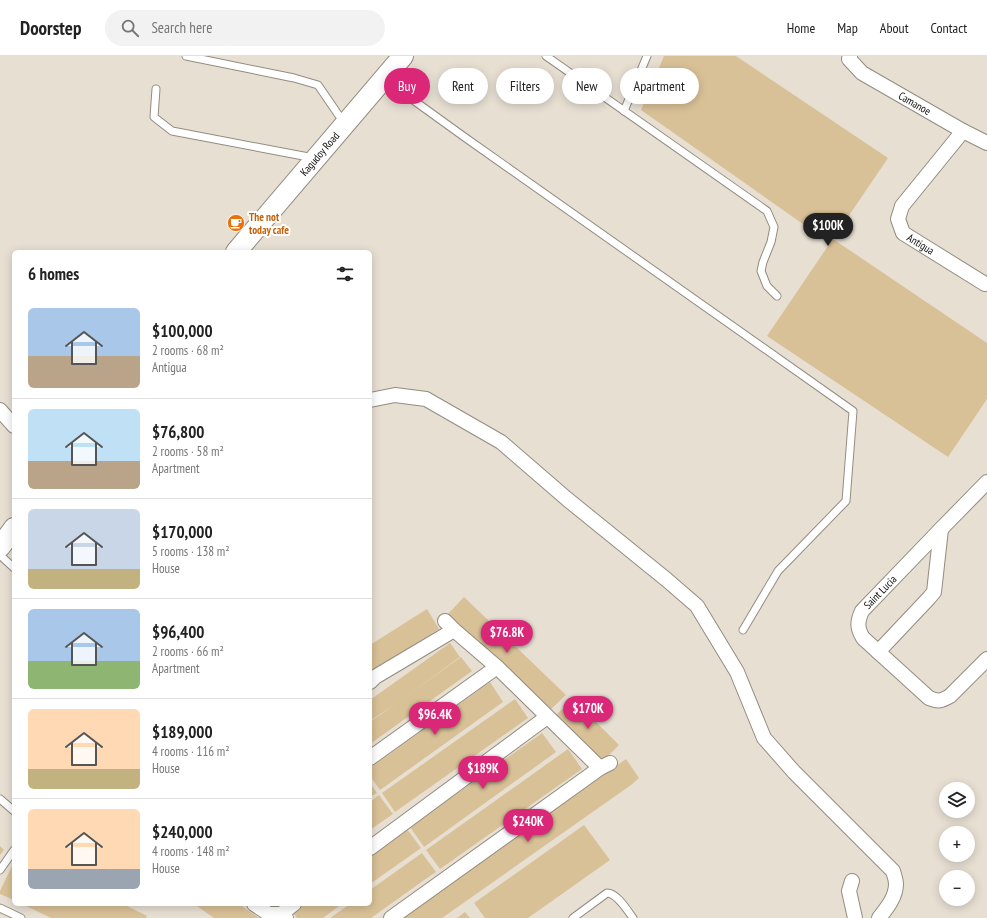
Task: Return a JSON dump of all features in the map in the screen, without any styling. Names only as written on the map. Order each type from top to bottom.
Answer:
[{"type":"street","name":"Kagudoy Road","points":[[393,68],[403,56]]},
{"type":"street","name":"Camanoe","points":[[850,56],[850,59],[862,73],[987,142]]},
{"type":"street","name":"Kagudoy Road","points":[[238,250],[384,78]]},
{"type":"street","name":"Antigua","points":[[963,130],[902,206],[898,219],[903,233],[985,284]]},
{"type":"street","points":[[372,400],[395,395],[426,399],[501,442],[567,499],[667,580],[696,606],[737,672],[764,738],[794,772],[893,871],[896,884],[894,893],[891,903],[879,918]]},
{"type":"street","points":[[0,410],[12,424]]},
{"type":"street","name":"Saint Lucia","points":[[987,482],[862,612],[859,617],[858,624],[859,632],[863,638],[929,698],[938,701],[950,696],[987,658]]},
{"type":"street","points":[[878,652],[934,592],[941,529]]},
{"type":"street","points":[[372,680],[450,625],[497,667],[547,716],[605,765],[391,918]]},
{"type":"street","points":[[372,757],[497,667]]},
{"type":"street","points":[[372,847],[547,716]]},
{"type":"street","points":[[852,881],[849,891],[855,918]]},
{"type":"street","points":[[257,906],[269,914],[284,916],[292,906]]},
{"type":"lane","points":[[186,56],[294,78],[318,85],[345,124]]},
{"type":"lane","points":[[546,56],[767,211],[774,227],[771,242],[761,271],[767,286],[777,296]]},
{"type":"lane","points":[[624,111],[647,56]]},
{"type":"lane","points":[[156,89],[154,118],[172,131],[316,158]]},
{"type":"lane","points":[[420,104],[853,411],[846,501],[778,571],[743,630]]},
{"type":"lane","points":[[7,543],[12,561]]},
{"type":"lane","points":[[0,799],[12,808]]},
{"type":"lane","points":[[0,870],[12,853]]},
{"type":"lane","points":[[573,918],[607,893],[615,896],[633,918]]},
{"type":"lane","points":[[0,908],[21,918]]},
{"type":"building","points":[[664,56],[736,56],[888,158],[833,239],[987,343],[987,399],[948,457],[767,336],[830,243],[641,110],[644,104],[699,104],[699,68],[659,68]]},
{"type":"building","points":[[464,597],[566,695],[549,711],[448,614]]},
{"type":"building","points":[[427,609],[439,629],[372,672],[372,644]]},
{"type":"building","points":[[450,643],[460,657],[405,697],[461,657],[472,671],[372,743],[372,721],[397,703],[372,720],[372,699]]},
{"type":"building","points":[[490,682],[503,702],[380,790],[372,779],[372,767]]},
{"type":"building","points":[[515,699],[528,718],[395,812],[382,793]]},
{"type":"building","points":[[573,699],[619,745],[602,762],[556,715]]},
{"type":"building","points":[[542,733],[556,752],[424,847],[410,827]]},
{"type":"building","points":[[568,749],[582,769],[440,869],[426,850]]},
{"type":"building","points":[[626,759],[639,778],[631,785],[442,918],[402,918]]},
{"type":"building","points":[[372,786],[377,793],[372,796]]},
{"type":"building","points":[[379,795],[393,814],[372,829],[372,800]]},
{"type":"building","points":[[584,825],[610,860],[528,918],[485,918],[474,903]]},
{"type":"building","points":[[407,829],[421,848],[372,883],[372,854]]},
{"type":"building","points":[[0,846],[4,850],[0,855]]},
{"type":"building","points":[[422,853],[436,872],[371,918],[330,918],[347,906],[372,906],[372,889]]},
{"type":"building","points":[[12,866],[12,899],[0,894]]},
{"type":"building","points":[[26,906],[127,906],[147,916],[146,918],[51,918]]},
{"type":"building","points":[[197,906],[242,906],[259,918],[214,918]]},
{"type":"building","points":[[299,906],[339,906],[323,918],[297,918],[292,911]]},
{"type":"building","points":[[465,912],[470,918],[457,918]]},
{"type":"place","name":"The not today cafe","points":[[236,223]]}]
